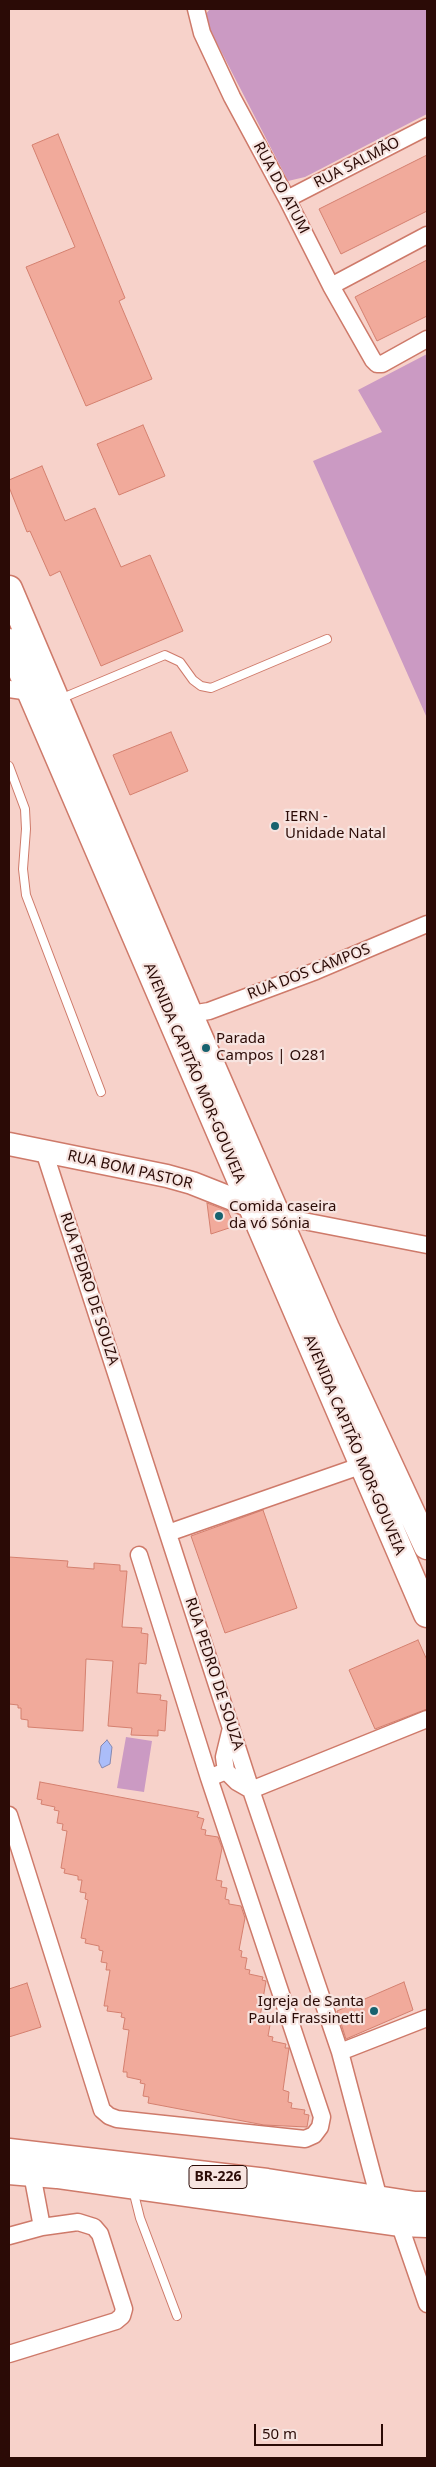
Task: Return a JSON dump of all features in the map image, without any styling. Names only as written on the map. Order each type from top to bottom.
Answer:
[{"type":"main road","name":"AVENIDA CAPITÃO MOR-GOUVEIA","points":[[9,589],[56,700],[98,825],[252,1206],[427,1614]]},
{"type":"main road","name":"AVENIDA CAPITÃO MOR-GOUVEIA","points":[[9,642],[19,691],[98,825],[188,1011],[326,1328],[427,1546]]},
{"type":"main road","name":"RUA BOM PASTOR","points":[[9,1144],[192,1183],[278,1216]]},
{"type":"main road","name":"BR-226","points":[[9,2152],[134,2178],[399,2222],[427,2224]]},
{"type":"main road","name":"BR-226","points":[[20,2172],[57,2175],[267,2182],[427,2205]]},
{"type":"street","name":"RUA DO ATUM","points":[[196,9],[202,33],[214,61],[287,198],[331,286],[376,363],[383,363],[427,339]]},
{"type":"street","name":"RUA SALMÃO","points":[[287,198],[427,127]]},
{"type":"street","points":[[331,286],[427,235]]},
{"type":"street","name":"RUA DOS CAMPOS","points":[[188,1011],[197,1013],[210,1011],[316,971],[427,924]]},
{"type":"street","name":"RUA PEDRO DE SOUZA","points":[[44,1151],[231,1728],[340,2052],[379,2199]]},
{"type":"street","points":[[278,1216],[427,1244]]},
{"type":"street","points":[[168,1533],[363,1465]]},
{"type":"street","points":[[9,1815],[102,2110],[109,2116],[117,2119],[306,2139],[314,2135],[320,2128],[322,2117],[209,1778],[138,1554]]},
{"type":"street","points":[[231,1728],[224,1757],[226,1771],[237,1782],[252,1790],[427,1719]]},
{"type":"street","points":[[209,1778],[226,1771]]},
{"type":"street","points":[[340,2052],[427,2018]]},
{"type":"street","points":[[20,2172],[42,2227]]},
{"type":"street","points":[[399,2222],[427,2304]]},
{"type":"street","points":[[9,2236],[42,2227],[85,2223],[94,2227],[100,2234],[124,2309],[122,2316],[116,2321],[9,2354]]},
{"type":"lane","points":[[56,700],[165,655],[180,662],[193,680],[201,686],[211,688],[327,639]]},
{"type":"lane","points":[[9,766],[25,809],[26,829],[23,869],[26,895],[101,1092]]},
{"type":"lane","points":[[134,2178],[140,2218],[176,2316]]},
{"type":"shaded area","points":[[210,9],[427,9],[427,114],[305,177],[288,181],[207,24],[205,15]]},
{"type":"shaded area","points":[[427,354],[427,718],[313,461],[382,432],[358,390]]},
{"type":"shaded area","points":[[126,1737],[152,1741],[144,1792],[117,1788]]},
{"type":"water","points":[[107,1740],[112,1747],[110,1764],[102,1768],[99,1762],[101,1746]]},
{"type":"building","points":[[58,134],[125,298],[119,301],[152,379],[86,406],[26,267],[75,247],[32,145]]},
{"type":"building","points":[[427,155],[427,211],[341,254],[319,209]]},
{"type":"building","points":[[427,260],[427,316],[377,341],[355,297]]},
{"type":"building","points":[[143,425],[165,476],[119,495],[97,444]]},
{"type":"building","points":[[42,466],[65,521],[95,508],[121,567],[150,555],[183,631],[101,666],[60,571],[50,576],[30,531],[27,532],[9,487],[9,480]]},
{"type":"building","points":[[171,732],[188,771],[130,795],[113,755]]},
{"type":"building","name":"Comida caseira da vó Sónia","points":[[207,1203],[228,1211],[235,1226],[211,1234]]},
{"type":"building","points":[[263,1510],[297,1608],[225,1633],[191,1536]]},
{"type":"building","points":[[9,1557],[68,1561],[67,1567],[94,1569],[94,1563],[120,1565],[120,1571],[127,1571],[122,1627],[142,1628],[141,1633],[148,1634],[146,1664],[139,1663],[137,1693],[161,1695],[160,1700],[167,1701],[165,1731],[158,1730],[158,1736],[131,1735],[132,1728],[108,1726],[113,1661],[86,1659],[83,1731],[28,1727],[28,1720],[21,1719],[21,1708],[18,1708],[18,1705],[9,1704]]},
{"type":"building","points":[[418,1640],[427,1660],[427,1709],[375,1729],[349,1670]]},
{"type":"building","points":[[40,1782],[199,1812],[197,1817],[204,1819],[201,1829],[206,1830],[205,1835],[218,1837],[222,1848],[216,1880],[222,1881],[221,1887],[227,1888],[225,1899],[229,1900],[229,1904],[241,1906],[245,1918],[239,1950],[242,1951],[241,1957],[247,1958],[245,1969],[250,1970],[249,1974],[263,1977],[262,1980],[266,1981],[260,2017],[265,2018],[264,2024],[270,2025],[268,2036],[273,2037],[272,2041],[286,2044],[285,2048],[289,2048],[283,2090],[289,2092],[288,2102],[292,2103],[291,2108],[305,2110],[304,2114],[309,2115],[307,2127],[264,2125],[148,2103],[149,2097],[143,2096],[145,2084],[140,2083],[141,2080],[127,2077],[127,2072],[123,2072],[129,2030],[123,2029],[125,2018],[121,2017],[122,2013],[107,2011],[108,2006],[104,2006],[110,1970],[106,1970],[107,1963],[101,1962],[103,1951],[99,1950],[99,1946],[85,1943],[86,1939],[81,1938],[88,1900],[85,1899],[86,1893],[80,1892],[82,1880],[78,1880],[78,1876],[64,1873],[65,1869],[61,1868],[67,1831],[62,1830],[63,1824],[57,1823],[59,1811],[54,1810],[55,1807],[41,1804],[42,1800],[37,1799]]},
{"type":"building","name":"Igreja de Santa Paula Frassinetti","points":[[404,1982],[413,2010],[346,2039],[337,2011]]},
{"type":"building","points":[[27,1983],[41,2027],[9,2037],[9,1989]]},
{"type":"place","name":"IERN - Unidade Natal","points":[[275,826]]},
{"type":"place","name":"Parada Campos | O281","points":[[206,1048]]},
{"type":"place","name":"Comida caseira da vó Sónia","points":[[219,1216]]},
{"type":"place","name":"Igreja de Santa Paula Frassinetti","points":[[374,2011]]}]
